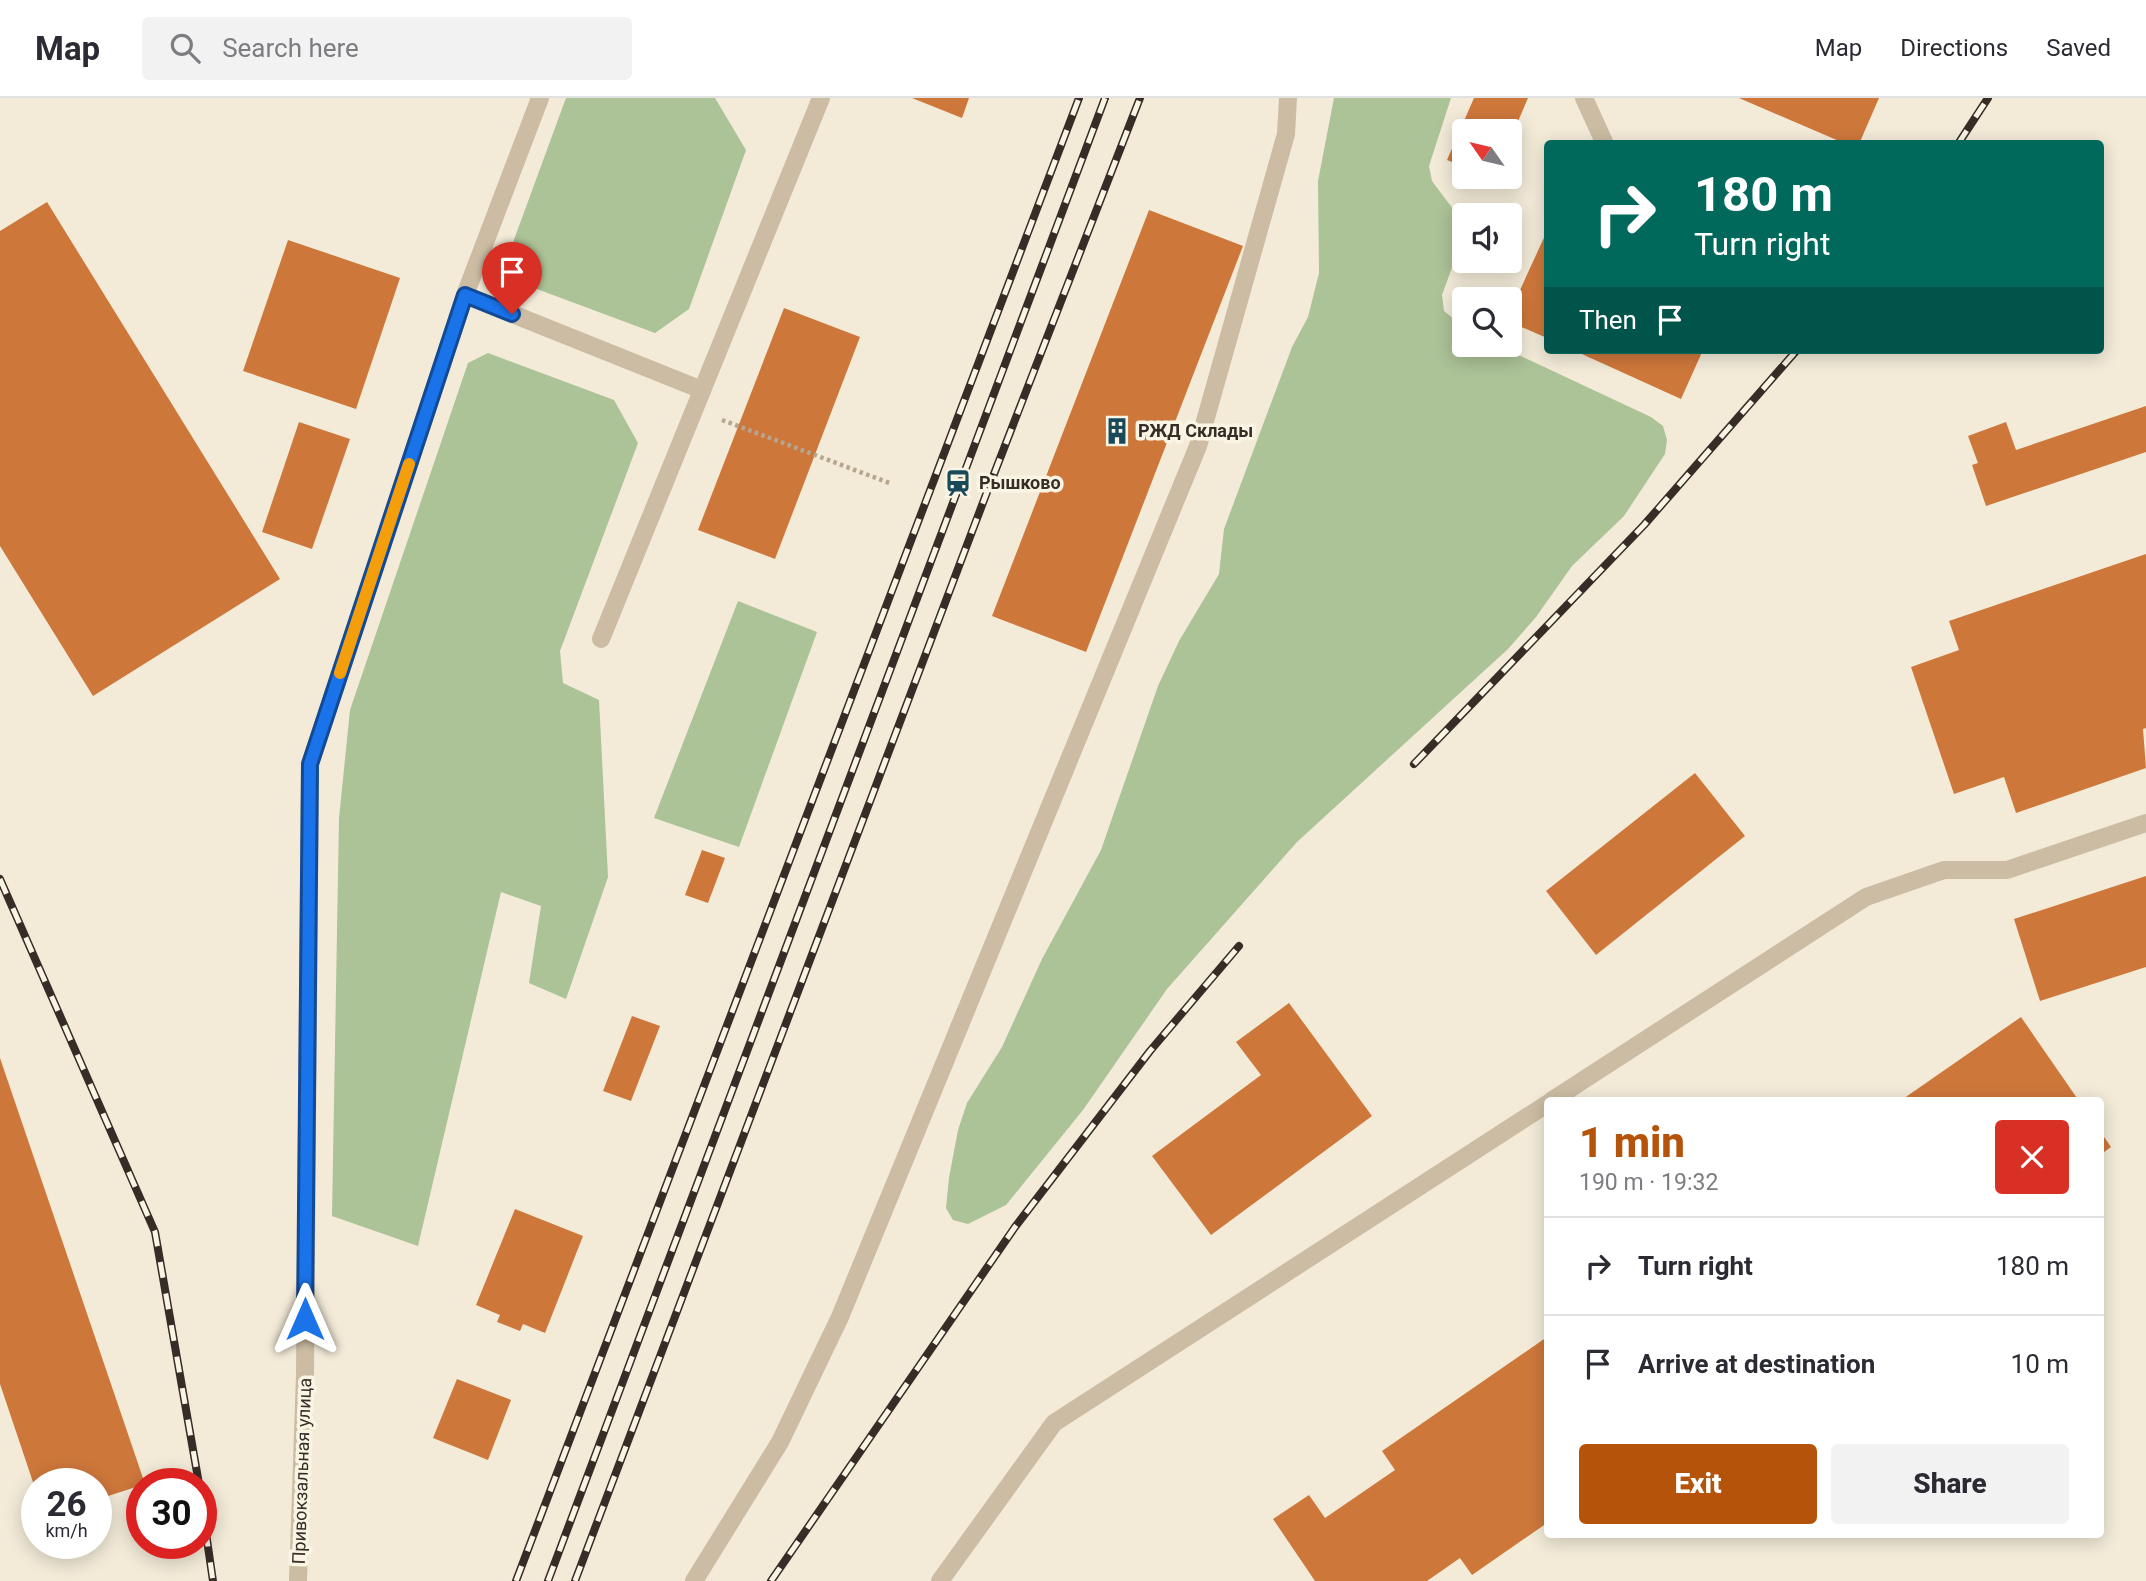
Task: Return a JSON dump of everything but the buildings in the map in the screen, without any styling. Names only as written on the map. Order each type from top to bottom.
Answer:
[{"type":"street","name":"Привокзальная улица","points":[[298,1581],[305,1374],[310,764],[465,295],[540,98]]},
{"type":"street","points":[[601,639],[821,98]]},
{"type":"street","points":[[694,1581],[780,1442],[840,1317],[1198,446],[1286,134],[1289,98]]},
{"type":"street","points":[[1584,98],[1603,140]]},
{"type":"street","points":[[465,295],[702,390]]},
{"type":"street","points":[[1557,1097],[1866,897],[1944,870],[2007,870],[2146,823]]},
{"type":"street","points":[[940,1581],[1054,1423],[1544,1105]]},
{"type":"path","points":[[694,410],[892,484]]},
{"type":"green space","points":[[566,98],[715,98],[746,150],[689,309],[655,333],[510,279],[508,256]]},
{"type":"green space","points":[[1334,98],[1451,98],[1429,166],[1432,181],[1452,208],[1452,268],[1442,295],[1444,311],[1452,317],[1452,357],[1522,357],[1651,417],[1663,426],[1667,440],[1665,454],[1624,516],[1572,566],[1536,617],[1508,649],[1297,842],[1167,989],[1083,1110],[1006,1205],[968,1224],[953,1220],[946,1208],[949,1178],[958,1130],[967,1103],[1002,1047],[1042,959],[1101,850],[1158,686],[1179,641],[1219,574],[1224,529],[1292,347],[1308,317],[1319,273],[1318,181]]},
{"type":"green space","points":[[488,353],[614,400],[638,443],[560,651],[563,683],[599,700],[608,877],[566,999],[529,983],[541,906],[501,892],[418,1246],[332,1216],[339,818],[350,710],[468,363]]},
{"type":"green space","points":[[738,601],[817,632],[739,847],[654,818]]},
{"type":"railway","points":[[516,1581],[1079,98]]},
{"type":"railway","points":[[548,1581],[1105,98]]},
{"type":"railway","points":[[575,1581],[987,492],[1140,98]]},
{"type":"railway","points":[[1961,140],[1988,98]]},
{"type":"railway","points":[[1414,764],[1644,525],[1794,354]]},
{"type":"railway","points":[[0,879],[155,1232],[196,1468]]},
{"type":"railway","points":[[771,1581],[1015,1227],[1150,1051],[1239,946]]},
{"type":"railway","points":[[210,1559],[213,1581]]},
{"type":"slow traffic","points":[[340,673],[409,464]]},
{"type":"place","name":"РЖД Склады","points":[[1117,431]]},
{"type":"place","name":"Рышково","points":[[958,483]]},
{"type":"route","points":[[305,1319],[310,764],[465,295],[512,314]]}]
